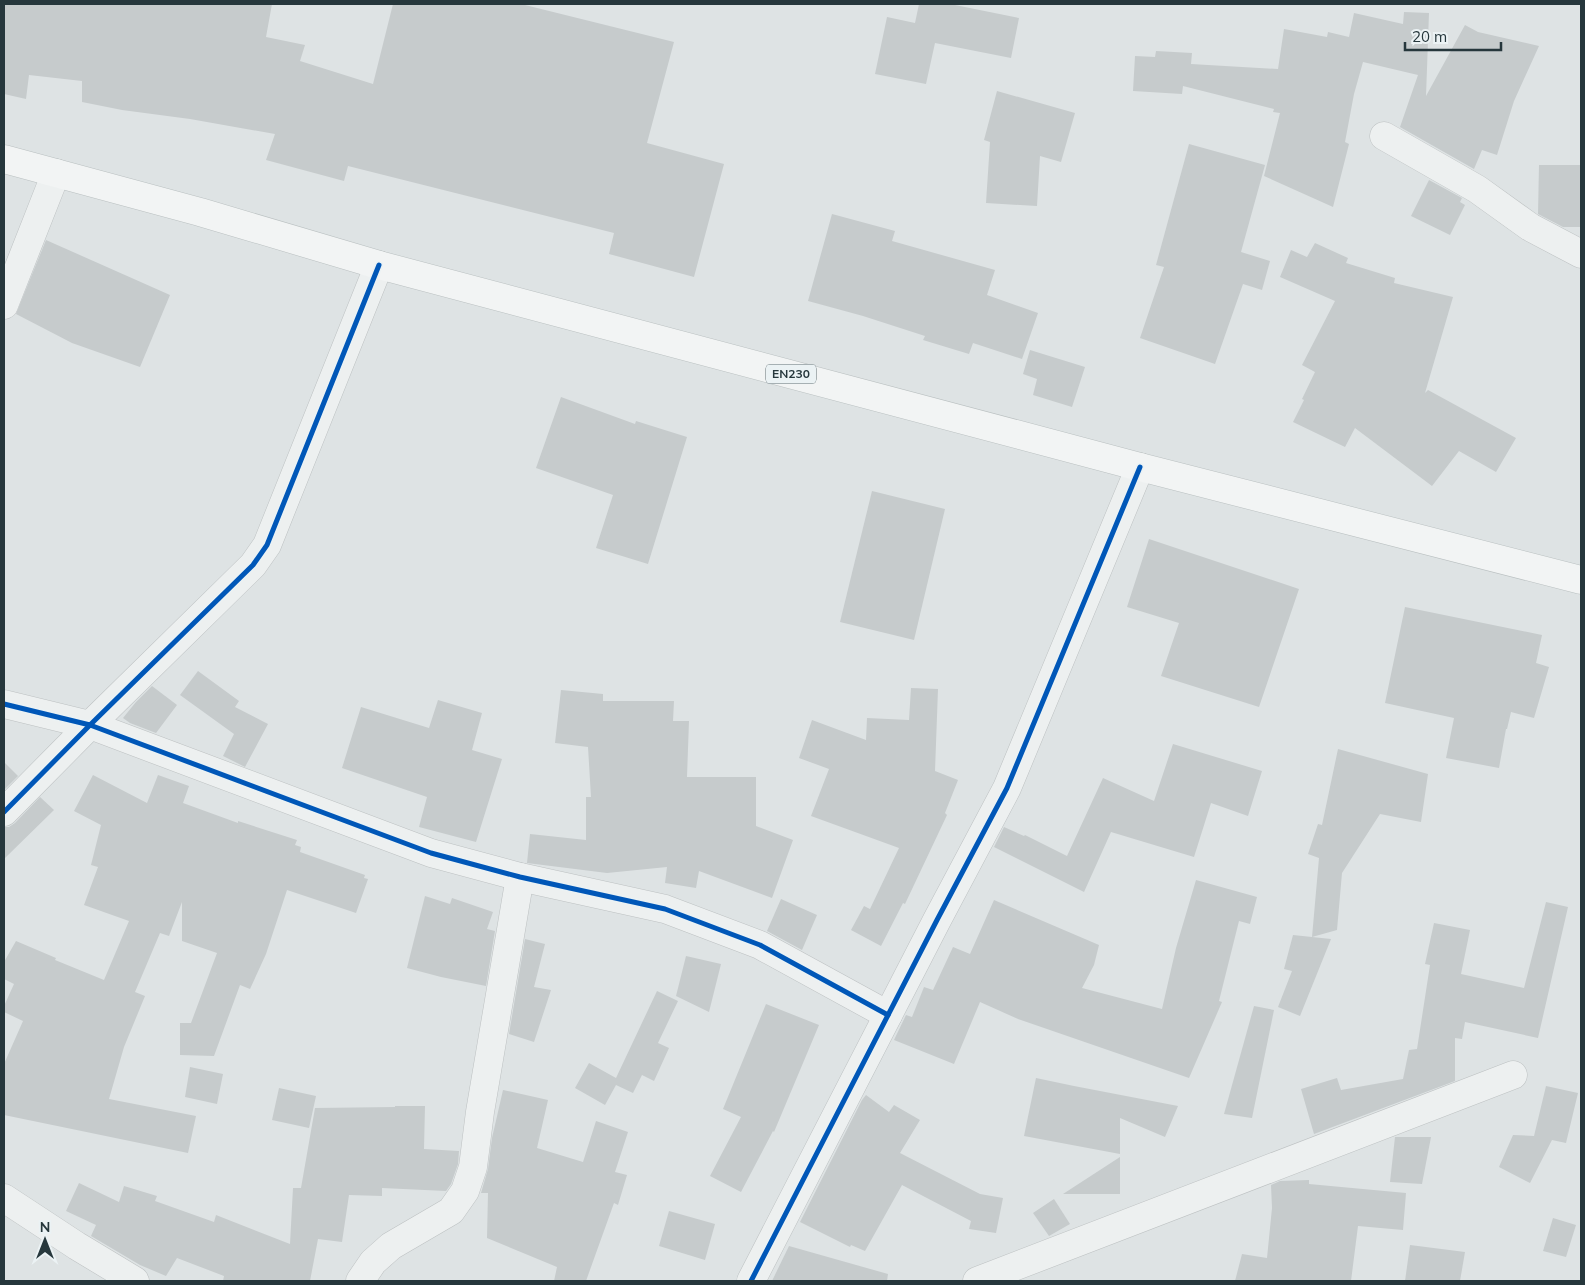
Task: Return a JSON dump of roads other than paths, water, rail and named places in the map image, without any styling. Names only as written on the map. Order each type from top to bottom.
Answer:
[{"type":"main road","name":"EN230","points":[[4,159],[200,212],[379,265],[1140,467],[1581,580]]},
{"type":"street","points":[[1384,136],[1477,189],[1530,226],[1581,254]]},
{"type":"street","points":[[4,305],[56,173]]},
{"type":"street","points":[[4,812],[253,565],[268,545],[379,265]]},
{"type":"street","points":[[751,1281],[936,920],[1007,788],[1140,467]]},
{"type":"street","points":[[4,704],[90,725],[431,854],[520,877],[665,909],[760,945],[888,1015]]},
{"type":"street","points":[[360,1281],[373,1262],[391,1246],[451,1211],[465,1191],[473,1167],[480,1112],[520,877]]},
{"type":"street","points":[[977,1281],[1513,1075]]},
{"type":"street","points":[[4,1198],[135,1281]]}]
